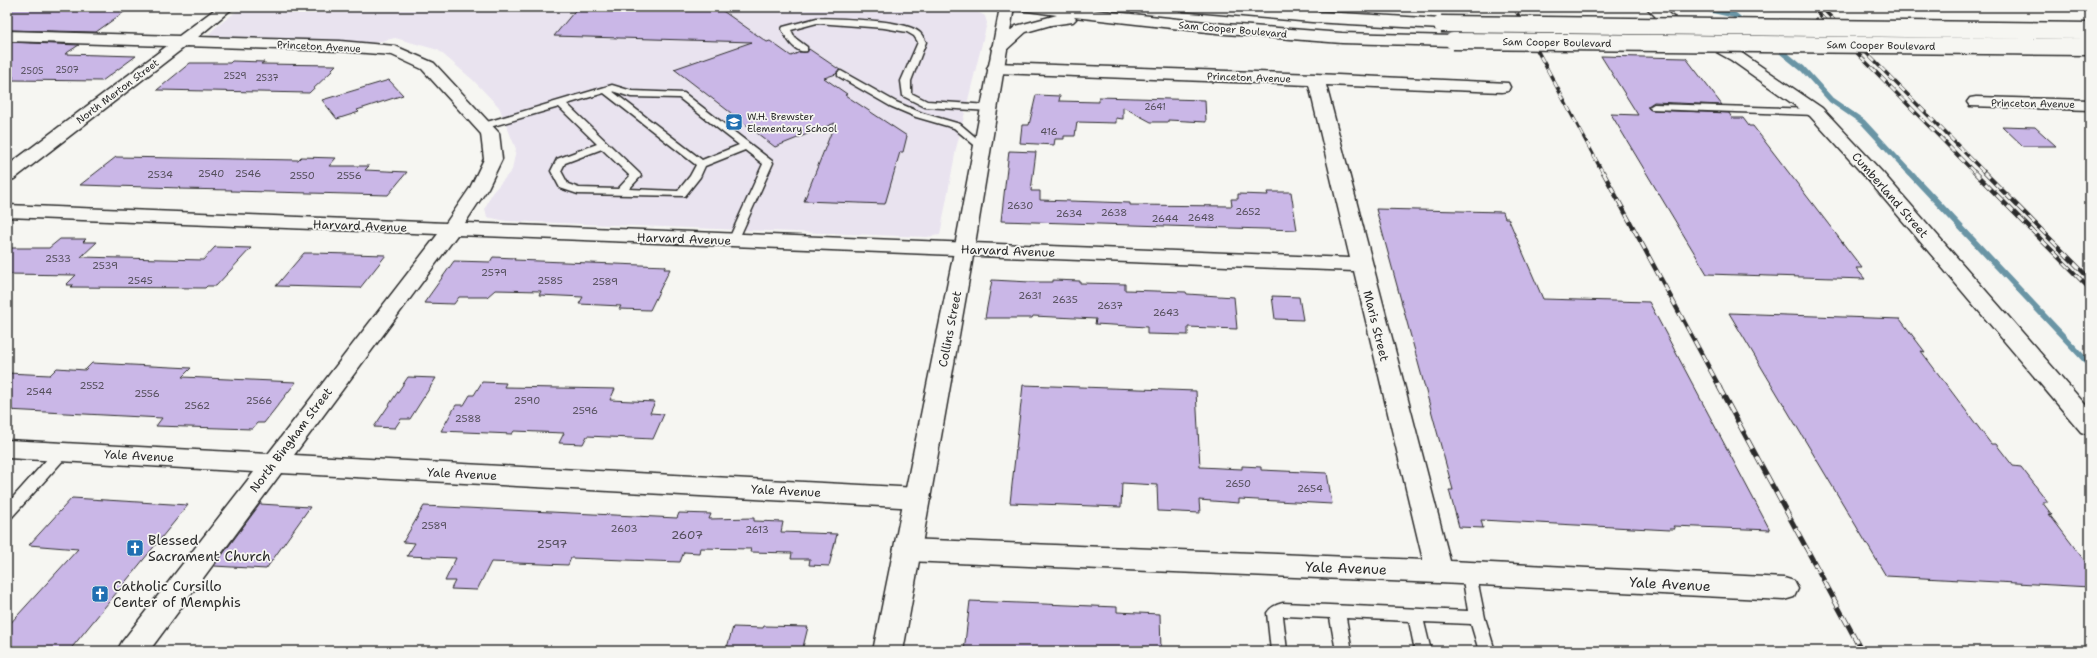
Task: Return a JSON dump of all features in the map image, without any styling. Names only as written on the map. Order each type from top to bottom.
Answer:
[{"type":"street","name":"North Merton Street","points":[[7,175],[227,7]]},
{"type":"street","name":"Collins Street","points":[[888,651],[965,250],[988,108],[1007,7]]},
{"type":"street","name":"Sam Cooper Boulevard","points":[[1025,7],[1225,29],[1342,38],[1454,41],[2090,47]]},
{"type":"street","name":"Sam Cooper Boulevard","points":[[1184,7],[1312,17],[1440,24],[2090,30]]},
{"type":"street","name":"Cumberland Street","points":[[1653,7],[1665,18],[1737,57],[1816,112],[1876,177],[2090,426]]},
{"type":"street","points":[[997,58],[1022,29],[1050,20],[1109,16]]},
{"type":"street","name":"Princeton Avenue","points":[[7,36],[340,46],[395,51],[428,66],[490,133],[494,159],[479,188],[451,230]]},
{"type":"street","name":"Princeton Avenue","points":[[997,58],[1316,79],[1502,87]]},
{"type":"street","name":"Maris Street","points":[[1316,79],[1361,265],[1439,572]]},
{"type":"street","name":"Princeton Avenue","points":[[1976,102],[2090,105]]},
{"type":"street","name":"Harvard Avenue","points":[[7,211],[451,230],[1361,265]]},
{"type":"street","name":"North Bingham Street","points":[[132,651],[451,230]]},
{"type":"street","name":"Yale Avenue","points":[[7,449],[918,498]]},
{"type":"street","name":"Yale Avenue","points":[[907,550],[1439,572],[1784,589]]},
{"type":"lane","points":[[804,49],[791,39],[786,29],[817,20],[884,25],[910,30],[917,34],[922,42],[906,81],[906,94],[925,104],[988,108]]},
{"type":"lane","points":[[840,74],[893,104],[919,115],[958,126],[982,147]]},
{"type":"lane","points":[[483,126],[612,88],[631,94],[681,95],[768,163],[734,241]]},
{"type":"lane","points":[[605,90],[701,164]]},
{"type":"lane","points":[[560,103],[636,176],[620,193]]},
{"type":"lane","points":[[1654,107],[1816,112]]},
{"type":"lane","points":[[604,145],[560,161],[556,171],[564,186],[578,191],[680,194],[695,177],[701,164],[746,146]]},
{"type":"lane","points":[[7,513],[62,452]]},
{"type":"lane","points":[[1469,574],[1477,618],[1487,651]]},
{"type":"lane","points":[[1279,651],[1275,613],[1283,609],[1477,618]]},
{"type":"lane","points":[[1337,612],[1344,651]]},
{"type":"lane","points":[[1414,615],[1423,651]]},
{"type":"shaded area","name":"W.H. Brewster Elementary School","points":[[242,7],[969,7],[985,16],[987,23],[956,149],[940,235],[927,237],[506,221],[487,217],[485,208],[492,193],[512,170],[516,149],[499,107],[473,80],[438,50],[395,38],[373,43],[211,36],[209,34]]},
{"type":"building","points":[[7,7],[131,7],[96,32],[7,30]]},
{"type":"building","points":[[578,7],[720,9],[767,42],[770,41],[791,56],[800,52],[807,52],[809,49],[840,70],[836,74],[824,78],[847,94],[845,95],[907,136],[903,152],[900,152],[885,204],[804,201],[835,123],[775,147],[674,69],[752,42],[554,36]]},
{"type":"building","points":[[7,42],[79,45],[65,54],[136,56],[102,81],[10,80],[14,77],[7,78]]},
{"type":"building","points":[[1601,56],[1686,58],[1722,105],[1654,102],[1648,106],[1648,108],[1651,110],[1729,113],[1732,118],[1743,118],[1749,126],[1753,126],[1862,268],[1856,268],[1865,279],[1707,274],[1611,114],[1638,115]]},
{"type":"building","points":[[232,61],[264,62],[261,64],[336,65],[331,70],[333,70],[309,93],[157,90],[190,63],[230,63]]},
{"type":"building","points":[[389,80],[403,95],[357,110],[359,112],[337,119],[322,100]]},
{"type":"building","points":[[1036,95],[1060,96],[1059,101],[1099,102],[1099,97],[1205,100],[1206,122],[1168,120],[1168,122],[1151,122],[1123,107],[1123,119],[1116,118],[1116,123],[1077,122],[1075,136],[1064,136],[1064,139],[1055,139],[1054,145],[1020,143],[1022,125],[1029,125]]},
{"type":"building","points":[[2002,126],[2035,127],[2056,146],[2023,146]]},
{"type":"building","points":[[1009,151],[1036,152],[1031,191],[1040,191],[1040,200],[1130,203],[1130,205],[1232,206],[1231,199],[1238,199],[1238,194],[1268,195],[1267,192],[1291,192],[1297,230],[1001,221]]},
{"type":"building","points":[[116,157],[298,160],[301,157],[336,158],[329,166],[369,166],[365,170],[407,172],[388,195],[80,185]]},
{"type":"building","points":[[1376,209],[1503,212],[1505,218],[1508,218],[1543,299],[1649,302],[1770,530],[1673,526],[1675,529],[1669,529],[1670,530],[1481,520],[1483,528],[1459,527],[1449,490],[1453,490]]},
{"type":"building","points":[[60,239],[86,239],[83,242],[97,242],[81,257],[203,260],[215,247],[251,248],[216,286],[207,286],[205,288],[71,287],[73,285],[66,285],[76,275],[7,274],[7,248],[49,248]]},
{"type":"building","points":[[304,253],[386,255],[360,288],[276,286]]},
{"type":"building","points":[[493,257],[515,258],[514,260],[666,266],[664,269],[670,269],[650,310],[619,309],[621,306],[579,304],[583,297],[539,295],[541,291],[495,290],[487,297],[459,297],[454,304],[424,303],[454,261],[490,262]]},
{"type":"building","points":[[992,280],[1053,282],[1053,280],[1080,281],[1080,283],[1125,284],[1125,290],[1186,292],[1187,294],[1234,297],[1237,329],[1188,327],[1188,335],[1147,334],[1147,327],[1095,324],[1096,319],[1033,316],[1032,318],[985,318]]},
{"type":"building","points":[[1272,296],[1299,297],[1303,320],[1275,319]]},
{"type":"building","points":[[1729,313],[1900,319],[1925,352],[1921,351],[1991,444],[1996,444],[2013,466],[2021,467],[2048,502],[2042,502],[2052,515],[2049,514],[2090,568],[2090,587],[1886,576]]},
{"type":"building","points":[[92,363],[191,368],[182,377],[296,382],[264,423],[257,423],[252,429],[156,426],[162,418],[7,410],[7,373],[50,375],[57,368],[85,370]]},
{"type":"building","points":[[408,377],[436,378],[410,419],[401,419],[395,428],[374,427]]},
{"type":"building","points":[[482,382],[506,383],[504,387],[615,389],[610,400],[655,402],[650,413],[664,414],[653,439],[587,436],[583,444],[559,443],[564,433],[514,431],[512,434],[441,431],[456,405],[464,405],[470,395],[474,395]]},
{"type":"building","points":[[1023,385],[1196,391],[1200,467],[1242,469],[1242,466],[1261,467],[1261,470],[1327,473],[1332,504],[1239,499],[1239,503],[1199,500],[1200,513],[1158,511],[1157,485],[1122,483],[1121,507],[1010,503]]},
{"type":"building","points":[[72,498],[188,505],[69,651],[7,651],[7,627],[78,549],[29,545]]},
{"type":"building","points":[[260,504],[310,507],[266,569],[214,566]]},
{"type":"building","points":[[424,506],[677,518],[679,513],[711,514],[709,519],[754,518],[754,521],[783,522],[781,532],[837,534],[829,566],[809,565],[810,559],[791,559],[792,553],[750,552],[751,549],[700,548],[699,553],[684,552],[680,562],[571,558],[568,565],[491,562],[477,590],[451,589],[455,581],[445,581],[456,558],[407,556],[415,543],[403,542]]},
{"type":"building","points":[[970,601],[1117,607],[1117,612],[1160,614],[1161,651],[1117,649],[1117,651],[964,651]]},
{"type":"building","points":[[764,626],[808,627],[802,651],[726,651],[733,627],[763,628]]},
{"type":"waterway","points":[[1699,7],[1734,15],[1747,25]]},
{"type":"waterway","points":[[1776,47],[1803,69],[1831,100],[1863,122],[1910,173]]},
{"type":"waterway","points":[[1909,172],[2090,365]]},
{"type":"railway","points":[[1514,7],[1603,173]]},
{"type":"railway","points":[[1812,7],[1975,173]]},
{"type":"railway","points":[[1821,7],[1985,173]]},
{"type":"railway","points":[[1603,172],[1720,388]]},
{"type":"railway","points":[[1974,172],[2090,289]]},
{"type":"railway","points":[[1984,172],[2090,279]]},
{"type":"railway","points":[[1719,387],[1862,651]]},
{"type":"place","name":"W.H. Brewster Elementary School","points":[[734,122]]},
{"type":"place","name":"Blessed Sacrament Church","points":[[135,548]]},
{"type":"place","name":"Catholic Cursillo Center of Memphis","points":[[100,594]]}]
